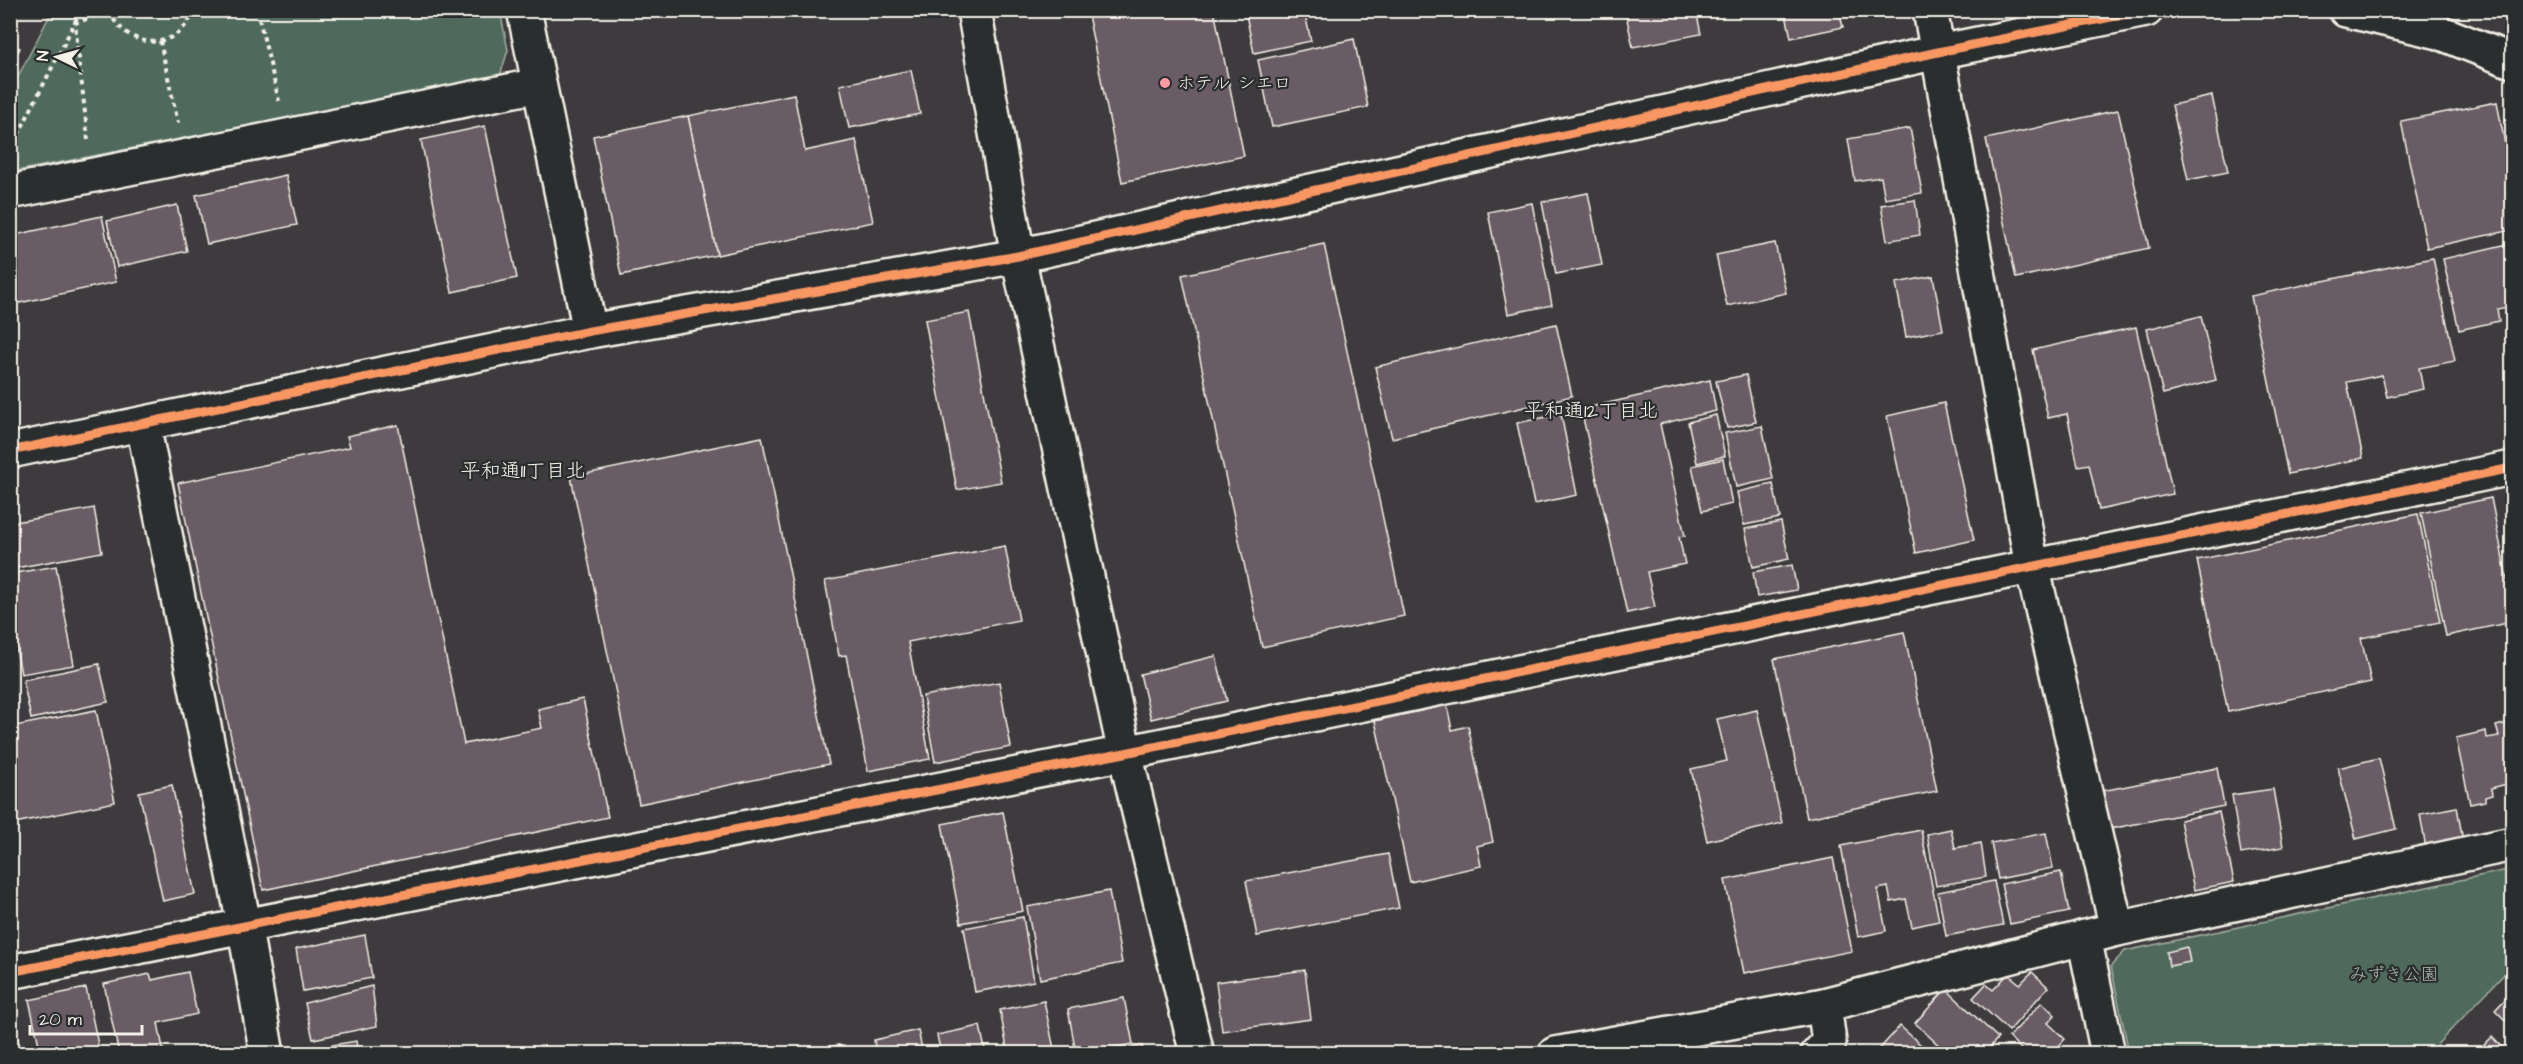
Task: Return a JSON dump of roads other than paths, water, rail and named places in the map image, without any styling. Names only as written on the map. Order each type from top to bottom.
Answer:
[{"type":"street","points":[[524,10],[590,331]]},
{"type":"street","points":[[974,10],[1018,256],[1125,753],[1197,1053]]},
{"type":"street","points":[[1930,10],[2032,566],[2117,929]]},
{"type":"street","points":[[10,451],[590,331],[1018,256],[1938,52],[2146,10]]},
{"type":"street","points":[[2346,10],[2439,32],[2512,61]]},
{"type":"street","points":[[10,192],[539,85]]},
{"type":"street","points":[[143,425],[244,924],[267,1053]]},
{"type":"street","points":[[10,972],[244,924],[1125,753],[2512,468]]},
{"type":"street","points":[[1555,1053],[1824,1005],[2117,929],[2512,844]]},
{"type":"street","points":[[2084,937],[2108,1053]]},
{"type":"street","points":[[1818,1053],[1829,1042],[1824,1005]]},
{"type":"place","name":"ホテル シエロ","points":[[1165,83]]},
{"type":"district","name":"平和通12丁目北","points":[[1591,410]]},
{"type":"district","name":"平和通11丁目北","points":[[523,470]]},
{"type":"park label","name":"みずき公園","points":[[2394,974]]}]
